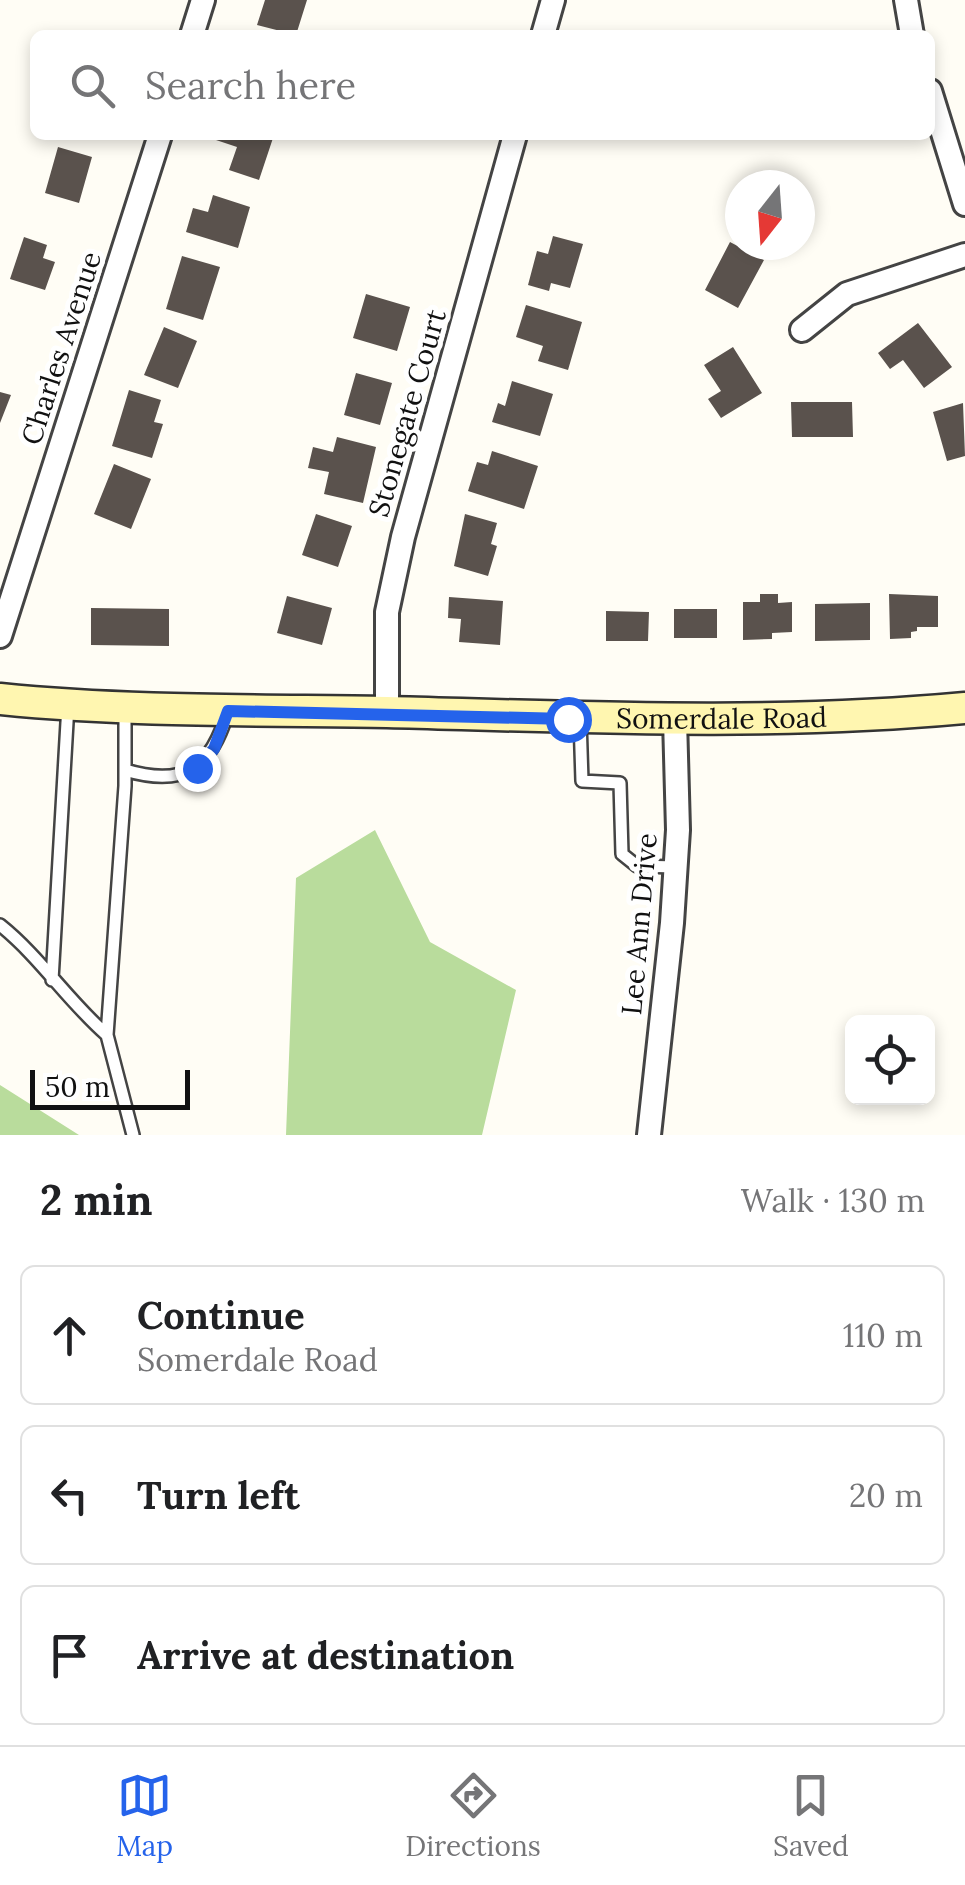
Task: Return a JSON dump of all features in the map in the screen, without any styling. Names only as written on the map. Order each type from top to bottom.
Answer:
[{"type":"main road","name":"Somerdale Road","points":[[0,698],[68,706],[580,719],[868,717],[965,708]]},
{"type":"street","points":[[194,30],[203,0]]},
{"type":"street","points":[[544,30],[553,0]]},
{"type":"street","points":[[906,0],[911,30]]},
{"type":"street","points":[[935,106],[965,204]]},
{"type":"street","name":"Charles Avenue","points":[[0,636],[158,140]]},
{"type":"street","name":"Stonegate Court","points":[[387,712],[387,612],[403,537],[515,140]]},
{"type":"street","points":[[802,330],[847,294],[965,255]]},
{"type":"street","name":"Lee Ann Drive","points":[[646,1134],[676,866],[676,719]]},
{"type":"lane","points":[[52,980],[68,706]]},
{"type":"lane","points":[[125,706],[125,770],[107,1035],[133,1135]]},
{"type":"lane","points":[[125,770],[170,775],[197,768],[214,749],[228,711]]},
{"type":"lane","points":[[580,719],[582,781],[620,783],[622,854],[637,866],[676,866]]},
{"type":"lane","points":[[0,925],[24,944],[52,980],[107,1035]]},
{"type":"green space","points":[[375,830],[430,942],[516,990],[482,1135],[286,1135],[296,878]]},
{"type":"green space","points":[[0,1085],[79,1135],[0,1135]]},
{"type":"building","points":[[265,0],[307,0],[298,30],[257,25]]},
{"type":"building","points":[[216,140],[272,140],[259,180],[229,170],[237,147]]},
{"type":"building","points":[[58,147],[92,157],[79,203],[45,193]]},
{"type":"building","points":[[213,195],[250,207],[238,248],[186,232],[193,208],[208,212]]},
{"type":"building","points":[[553,236],[583,244],[570,288],[551,283],[549,291],[528,285],[537,251],[548,254]]},
{"type":"building","points":[[24,237],[47,245],[43,258],[55,262],[45,290],[10,279]]},
{"type":"building","points":[[725,252],[725,260],[764,260],[738,308],[705,290]]},
{"type":"building","points":[[182,256],[220,267],[203,320],[166,309]]},
{"type":"building","points":[[366,294],[410,307],[397,351],[353,338]]},
{"type":"building","points":[[526,305],[582,322],[568,370],[538,361],[543,346],[516,337]]},
{"type":"building","points":[[918,323],[952,367],[924,388],[903,360],[890,369],[878,353]]},
{"type":"building","points":[[164,327],[197,341],[178,388],[144,375]]},
{"type":"building","points":[[733,347],[762,393],[721,418],[708,399],[721,391],[704,365]]},
{"type":"building","points":[[356,373],[392,383],[380,425],[344,415]]},
{"type":"building","points":[[512,381],[553,394],[540,436],[492,422],[498,403],[505,406]]},
{"type":"building","points":[[129,390],[161,400],[154,422],[163,424],[152,458],[112,446]]},
{"type":"building","points":[[0,392],[11,395],[0,423]]},
{"type":"building","points":[[791,402],[852,402],[853,437],[792,437]]},
{"type":"building","points":[[963,403],[965,456],[947,461],[933,412]]},
{"type":"building","points":[[337,437],[376,447],[363,503],[324,494],[329,472],[308,468],[313,447],[333,452]]},
{"type":"building","points":[[492,451],[538,466],[524,509],[468,491],[477,462],[488,465]]},
{"type":"building","points":[[114,464],[151,479],[131,529],[94,514]]},
{"type":"building","points":[[316,514],[352,526],[338,567],[302,555]]},
{"type":"building","points":[[465,514],[497,523],[491,544],[497,546],[488,576],[454,566]]},
{"type":"building","points":[[760,594],[778,594],[778,603],[792,602],[792,632],[772,633],[772,639],[743,640],[743,602],[760,602]]},
{"type":"building","points":[[889,594],[938,596],[938,627],[917,627],[911,638],[890,639]]},
{"type":"building","points":[[287,596],[332,608],[322,645],[277,633]]},
{"type":"building","points":[[449,597],[503,601],[500,645],[459,642],[461,619],[448,618]]},
{"type":"building","points":[[870,603],[870,640],[815,641],[815,604]]},
{"type":"building","points":[[91,608],[169,609],[169,646],[91,645]]},
{"type":"building","points":[[674,609],[717,609],[717,638],[674,638]]},
{"type":"building","points":[[606,611],[649,612],[648,641],[606,641]]},
{"type":"route","points":[[197,768],[220,738],[228,711],[568,719]]}]
